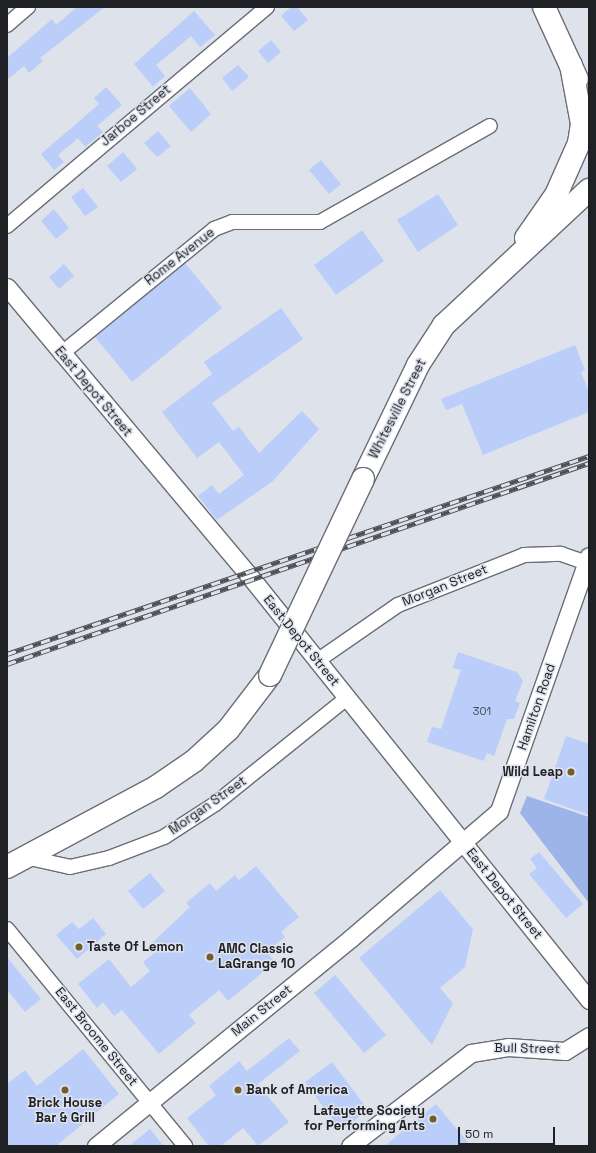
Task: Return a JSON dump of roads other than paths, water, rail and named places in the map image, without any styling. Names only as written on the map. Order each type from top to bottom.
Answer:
[{"type":"highway","points":[[544,7],[589,103]]},
{"type":"highway","points":[[515,258],[541,212],[556,195],[579,143],[582,124],[571,65]]},
{"type":"highway","name":"Whitesville Street","points":[[270,675],[362,479],[418,366],[444,325],[589,190]]},
{"type":"highway","points":[[566,210],[589,209]]},
{"type":"highway","name":"Morgan Street","points":[[16,862],[156,787],[194,761],[244,713],[270,675]]},
{"type":"street","points":[[7,25],[28,7]]},
{"type":"street","name":"Jarboe Street","points":[[7,226],[267,7]]},
{"type":"street","name":"Rome Avenue","points":[[61,354],[214,229],[232,222],[320,222],[490,126]]},
{"type":"street","name":"East Depot Street","points":[[7,287],[317,661],[589,1000]]},
{"type":"street","name":"Morgan Street","points":[[317,661],[398,605],[524,555],[561,554],[586,568]]},
{"type":"street","name":"Hamilton Road","points":[[464,844],[499,811],[586,568]]},
{"type":"street","name":"Morgan Street","points":[[16,862],[70,867],[110,858],[164,837],[215,804],[347,698]]},
{"type":"street","name":"Main Street","points":[[96,1146],[464,844]]},
{"type":"street","name":"East Broome Street","points":[[7,929],[185,1146]]},
{"type":"street","name":"Bull Street","points":[[350,1146],[471,1053],[508,1047],[565,1050],[589,1036]]},
{"type":"railway","points":[[7,654],[589,456]]},
{"type":"railway","points":[[7,664],[589,463]]},
{"type":"place","name":"Wild Leap","points":[[571,772]]},
{"type":"place","name":"Taste Of Lemon","points":[[79,947]]},
{"type":"place","name":"AMC Classic LaGrange 10","points":[[210,957]]},
{"type":"place","name":"Brick House Bar & Grill","points":[[65,1090]]},
{"type":"place","name":"Bank of America","points":[[238,1090]]},
{"type":"place","name":"Lafayette Society for Performing Arts","points":[[433,1119]]}]
